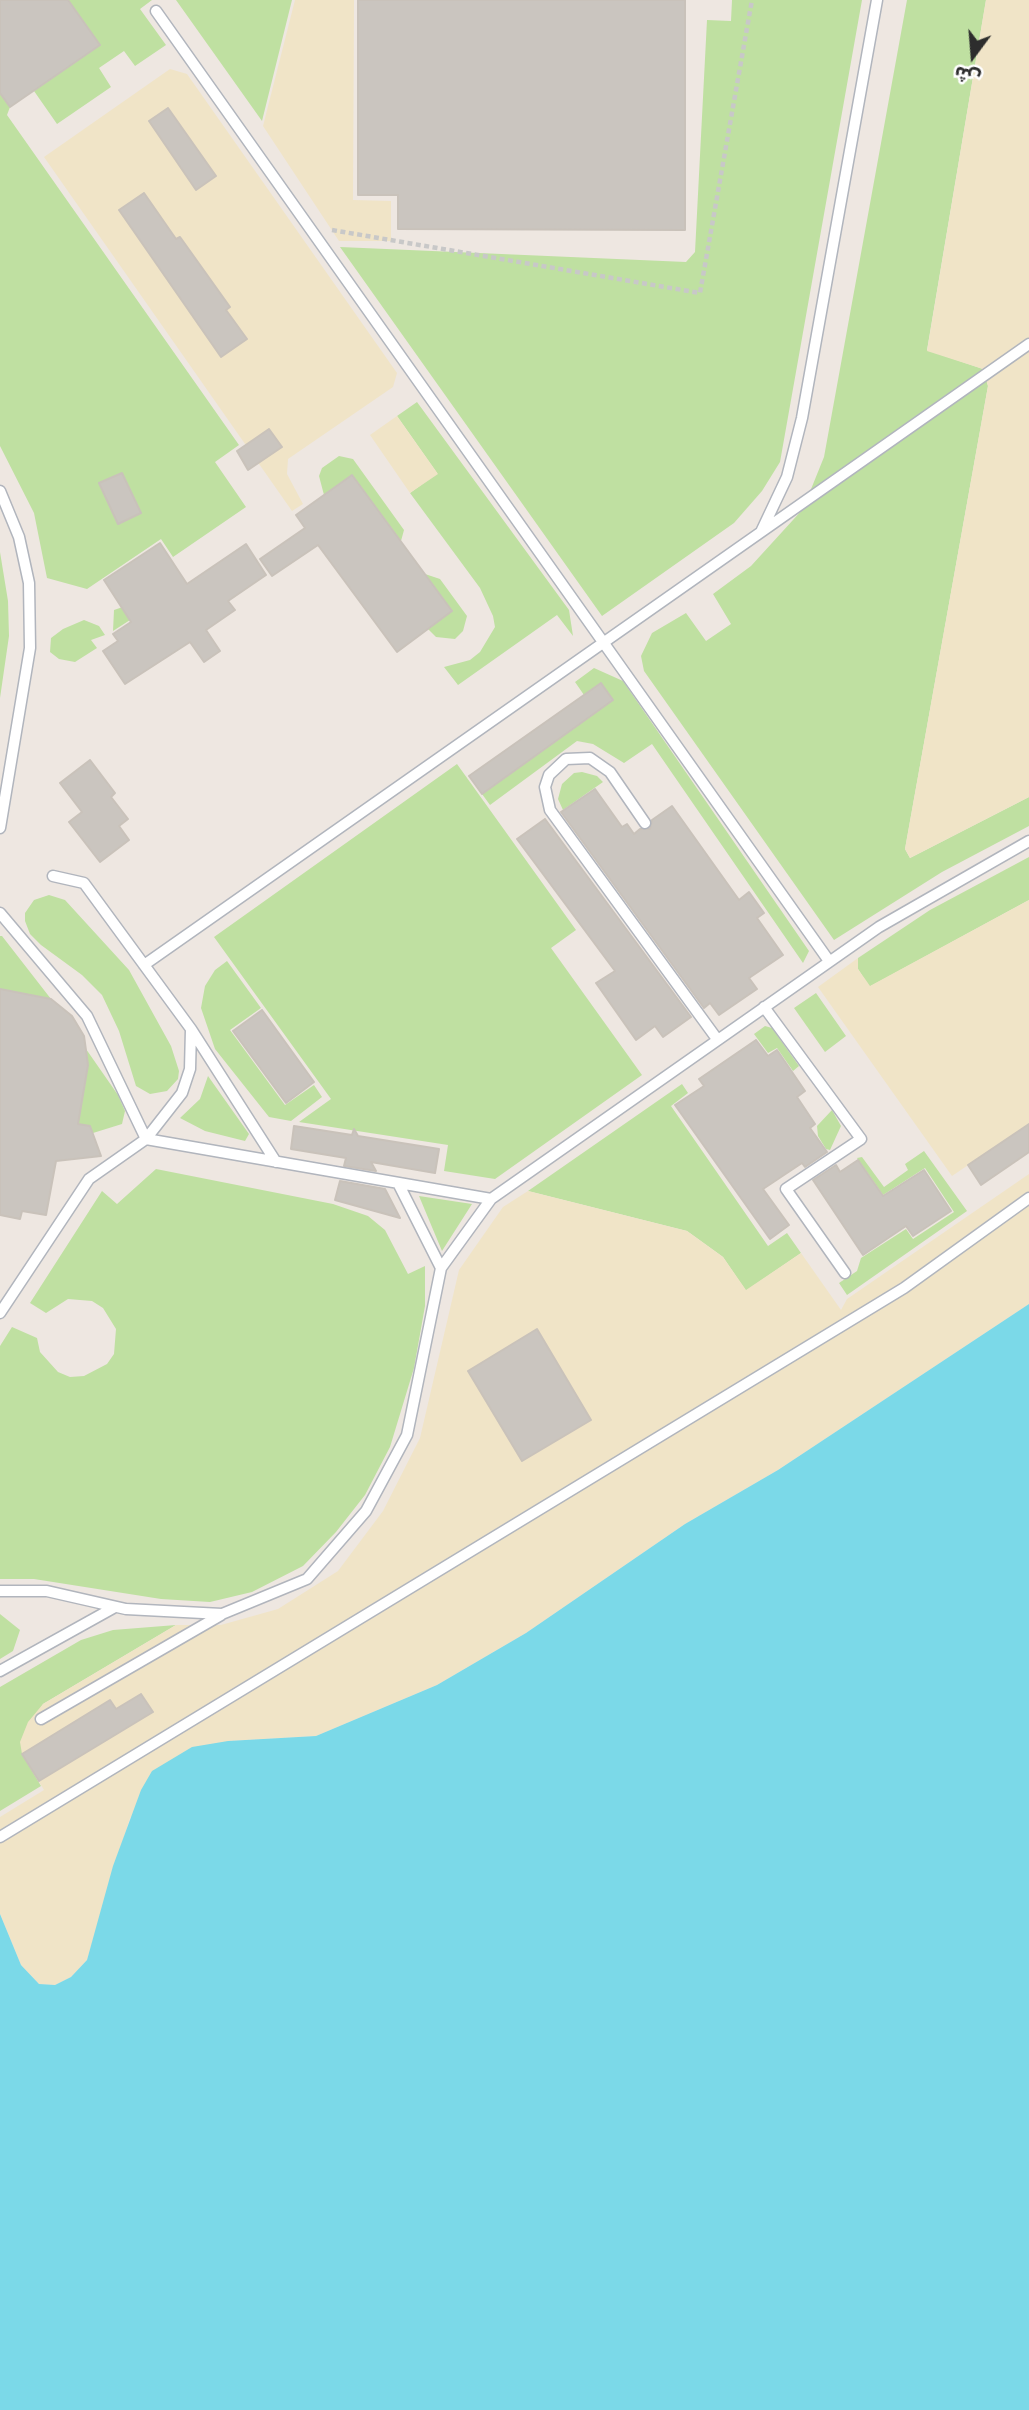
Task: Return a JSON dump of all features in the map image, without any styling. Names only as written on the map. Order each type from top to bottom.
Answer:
[{"type":"lane","points":[[760,534],[786,477],[802,418],[877,0]]},
{"type":"lane","points":[[156,11],[829,961]]},
{"type":"lane","points":[[144,965],[605,645],[1029,344]]},
{"type":"lane","points":[[0,491],[19,537],[29,583],[30,648],[0,828]]},
{"type":"lane","points":[[645,822],[610,772],[590,758],[566,759],[549,775],[545,787],[550,810],[717,1039]]},
{"type":"lane","points":[[41,1718],[222,1614],[307,1579],[366,1511],[407,1435],[441,1268],[491,1199],[879,927],[1029,841]]},
{"type":"lane","points":[[53,876],[84,883],[191,1029],[276,1162]]},
{"type":"lane","points":[[0,913],[87,1016],[146,1139]]},
{"type":"lane","points":[[764,1007],[861,1139],[786,1189],[845,1273]]},
{"type":"lane","points":[[0,1313],[89,1179],[146,1139],[182,1093],[190,1069],[191,1029]]},
{"type":"lane","points":[[146,1139],[491,1199]]},
{"type":"lane","points":[[398,1183],[441,1268]]},
{"type":"lane","points":[[0,1837],[904,1288],[1029,1198]]},
{"type":"lane","points":[[0,1591],[47,1591],[115,1607],[222,1614]]},
{"type":"lane","points":[[0,1671],[115,1607]]},
{"type":"path","points":[[308,226],[700,293],[752,0]]},
{"type":"green space","points":[[68,0],[152,0],[140,9],[166,45],[135,66],[124,51],[99,68],[111,87],[57,124],[34,91],[99,45]]},
{"type":"green space","points":[[176,0],[292,0],[262,121]]},
{"type":"green space","points":[[732,0],[862,0],[780,462],[762,491],[734,523],[602,616],[340,247],[686,262],[695,252],[707,20],[731,21]]},
{"type":"green space","points":[[907,0],[986,0],[927,350],[983,369],[988,386],[905,849],[910,858],[1029,797],[1029,826],[942,872],[834,940],[644,671],[641,656],[652,633],[686,613],[706,641],[731,624],[713,594],[751,566],[803,509],[824,457]]},
{"type":"green space","points":[[0,93],[10,107],[7,115],[239,445],[215,462],[246,507],[173,557],[161,539],[87,589],[47,578],[34,513],[0,446]]},
{"type":"green space","points":[[417,402],[569,610],[573,636],[557,615],[458,685],[444,667],[470,660],[480,652],[495,627],[480,588],[410,493],[437,473],[397,416]]},
{"type":"green space","points":[[339,456],[353,459],[404,530],[401,541],[352,475],[324,495],[319,476],[322,468]]},
{"type":"green space","points":[[0,552],[8,601],[9,636],[0,698]]},
{"type":"green space","points":[[425,574],[440,579],[467,616],[463,631],[455,639],[436,637],[428,629],[452,611]]},
{"type":"green space","points":[[146,599],[130,620],[113,631],[114,610]]},
{"type":"green space","points":[[84,620],[99,626],[105,635],[91,640],[97,648],[75,662],[59,659],[50,652],[51,638],[63,629]]},
{"type":"green space","points":[[594,668],[623,681],[809,951],[803,963],[652,744],[624,763],[593,744],[577,741],[490,805],[482,794],[613,700],[601,683],[584,695],[575,682]]},
{"type":"green space","points":[[457,764],[576,930],[551,948],[642,1075],[495,1179],[444,1171],[448,1145],[299,1122],[331,1099],[214,937]]},
{"type":"green space","points":[[574,773],[597,776],[603,782],[563,810],[558,799],[562,784]]},
{"type":"green space","points":[[1029,857],[1029,900],[869,987],[858,969],[858,958],[930,910]]},
{"type":"green space","points":[[49,895],[65,900],[129,970],[171,1046],[179,1071],[178,1079],[167,1091],[150,1094],[136,1086],[119,1031],[102,995],[82,975],[30,934],[25,913],[34,900]]},
{"type":"green space","points":[[2,936],[51,999],[0,989]]},
{"type":"green space","points":[[227,961],[261,1008],[230,1030],[285,1105],[314,1085],[322,1097],[291,1121],[269,1117],[215,1049],[201,1008],[205,986],[215,970]]},
{"type":"green space","points":[[816,993],[846,1036],[825,1052],[794,1008]]},
{"type":"green space","points":[[765,1026],[772,1028],[799,1066],[793,1071],[777,1048],[768,1053],[754,1034]]},
{"type":"green space","points":[[86,1049],[118,1095],[125,1111],[122,1124],[93,1133],[90,1126],[27,1116],[88,1065]]},
{"type":"green space","points":[[208,1076],[249,1134],[245,1141],[205,1131],[180,1118],[200,1099]]},
{"type":"green space","points":[[682,1084],[688,1093],[671,1106],[768,1246],[787,1233],[801,1253],[746,1291],[723,1257],[687,1231],[528,1191]]},
{"type":"green space","points":[[832,1110],[841,1126],[830,1150],[826,1149],[818,1136],[817,1126]]},
{"type":"green space","points":[[924,1151],[967,1211],[847,1295],[839,1283],[857,1271],[861,1258],[906,1229],[913,1239],[954,1212],[925,1168],[883,1195],[857,1158],[862,1157],[884,1187],[908,1170],[905,1164]]},
{"type":"green space","points":[[156,1169],[333,1204],[368,1216],[385,1230],[408,1274],[425,1266],[425,1306],[414,1368],[390,1447],[365,1495],[336,1532],[303,1566],[252,1592],[210,1602],[161,1599],[34,1579],[0,1579],[0,1346],[12,1327],[37,1338],[40,1352],[58,1372],[70,1377],[84,1376],[107,1364],[114,1354],[116,1329],[103,1308],[92,1301],[68,1299],[46,1313],[30,1303],[102,1191],[117,1204]]},
{"type":"green space","points":[[419,1196],[472,1204],[442,1251]]},
{"type":"green space","points":[[0,1614],[20,1630],[13,1651],[0,1659]]},
{"type":"green space","points":[[176,1625],[43,1704],[22,1754],[41,1786],[0,1811],[0,1687],[81,1640],[113,1630]]},
{"type":"sand","points":[[295,0],[354,0],[353,200],[391,201],[391,241],[339,241],[263,126]]},
{"type":"sand","points":[[986,0],[1029,0],[1029,797],[910,858],[905,849],[988,386],[983,369],[927,351]]},
{"type":"sand","points":[[170,69],[187,74],[397,373],[393,387],[288,459],[287,474],[303,504],[292,511],[44,157]]},
{"type":"sand","points":[[397,416],[438,474],[410,493],[370,435]]},
{"type":"sand","points":[[1029,900],[1029,1124],[952,1176],[818,987],[858,958],[858,969],[870,986]]},
{"type":"sand","points":[[1029,1174],[1029,1304],[778,1470],[685,1524],[526,1633],[437,1685],[316,1736],[228,1741],[130,1818],[87,1960],[71,1977],[55,1985],[39,1984],[21,1965],[0,1914],[0,1817],[44,1790],[22,1754],[20,1742],[28,1722],[43,1704],[176,1625],[221,1625],[278,1609],[338,1571],[383,1511],[420,1438],[459,1270],[503,1207],[528,1191],[687,1231],[723,1257],[746,1290],[801,1253],[841,1310],[847,1299]]},
{"type":"water","points":[[1029,1304],[1029,2410],[0,2410],[0,1914],[21,1965],[39,1984],[55,1985],[71,1977],[87,1960],[113,1866],[141,1790],[152,1771],[192,1747],[228,1741],[316,1736],[437,1685],[526,1633],[685,1524],[778,1470]]},
{"type":"building","points":[[0,0],[68,0],[100,45],[10,107],[0,93]]},
{"type":"building","points":[[358,0],[685,0],[685,230],[398,229],[398,195],[358,195]]},
{"type":"building","points":[[168,108],[216,176],[196,190],[149,121]]},
{"type":"building","points":[[144,193],[176,239],[180,237],[230,307],[226,310],[247,339],[221,357],[119,210]]},
{"type":"building","points":[[269,429],[282,447],[248,470],[237,451]]},
{"type":"building","points":[[122,473],[141,513],[118,524],[99,483]]},
{"type":"building","points":[[352,475],[452,611],[397,652],[318,545],[272,576],[260,559],[305,528],[296,515]]},
{"type":"building","points":[[160,543],[187,584],[246,544],[266,575],[228,601],[235,610],[206,630],[220,651],[204,662],[190,642],[125,684],[103,651],[118,641],[113,634],[131,622],[104,580]]},
{"type":"building","points":[[601,683],[613,700],[482,794],[469,776]]},
{"type":"building","points":[[90,760],[115,793],[111,797],[128,819],[119,826],[129,840],[100,862],[69,822],[82,812],[60,783]]},
{"type":"building","points":[[595,789],[622,827],[627,824],[634,834],[640,829],[650,829],[652,820],[672,806],[739,900],[749,892],[764,913],[757,918],[783,955],[749,978],[757,989],[719,1015],[710,1003],[704,1008],[561,812]]},
{"type":"building","points":[[545,819],[691,1017],[663,1037],[655,1026],[636,1040],[596,983],[615,971],[517,839]]},
{"type":"building","points":[[0,989],[51,999],[72,1016],[84,1036],[88,1065],[78,1124],[90,1126],[101,1156],[56,1161],[46,1215],[22,1211],[20,1219],[0,1215]]},
{"type":"building","points":[[262,1010],[314,1082],[286,1103],[233,1031]]},
{"type":"building","points":[[756,1040],[768,1056],[777,1050],[805,1091],[797,1097],[815,1124],[810,1128],[827,1152],[805,1167],[802,1163],[763,1189],[789,1225],[770,1239],[675,1105],[704,1086],[699,1079]]},
{"type":"building","points":[[1029,1124],[1029,1152],[981,1185],[968,1165]]},
{"type":"building","points":[[294,1126],[352,1135],[354,1129],[358,1136],[439,1149],[435,1173],[371,1162],[376,1171],[344,1166],[346,1158],[291,1149]]},
{"type":"building","points":[[858,1160],[883,1196],[924,1170],[951,1211],[913,1236],[906,1226],[863,1255],[813,1180],[836,1165],[840,1172]]},
{"type":"building","points":[[340,1181],[385,1189],[400,1218],[335,1200]]},
{"type":"building","points":[[537,1329],[591,1420],[522,1461],[468,1371]]},
{"type":"building","points":[[141,1694],[153,1712],[39,1781],[22,1754],[110,1700],[116,1709]]}]
